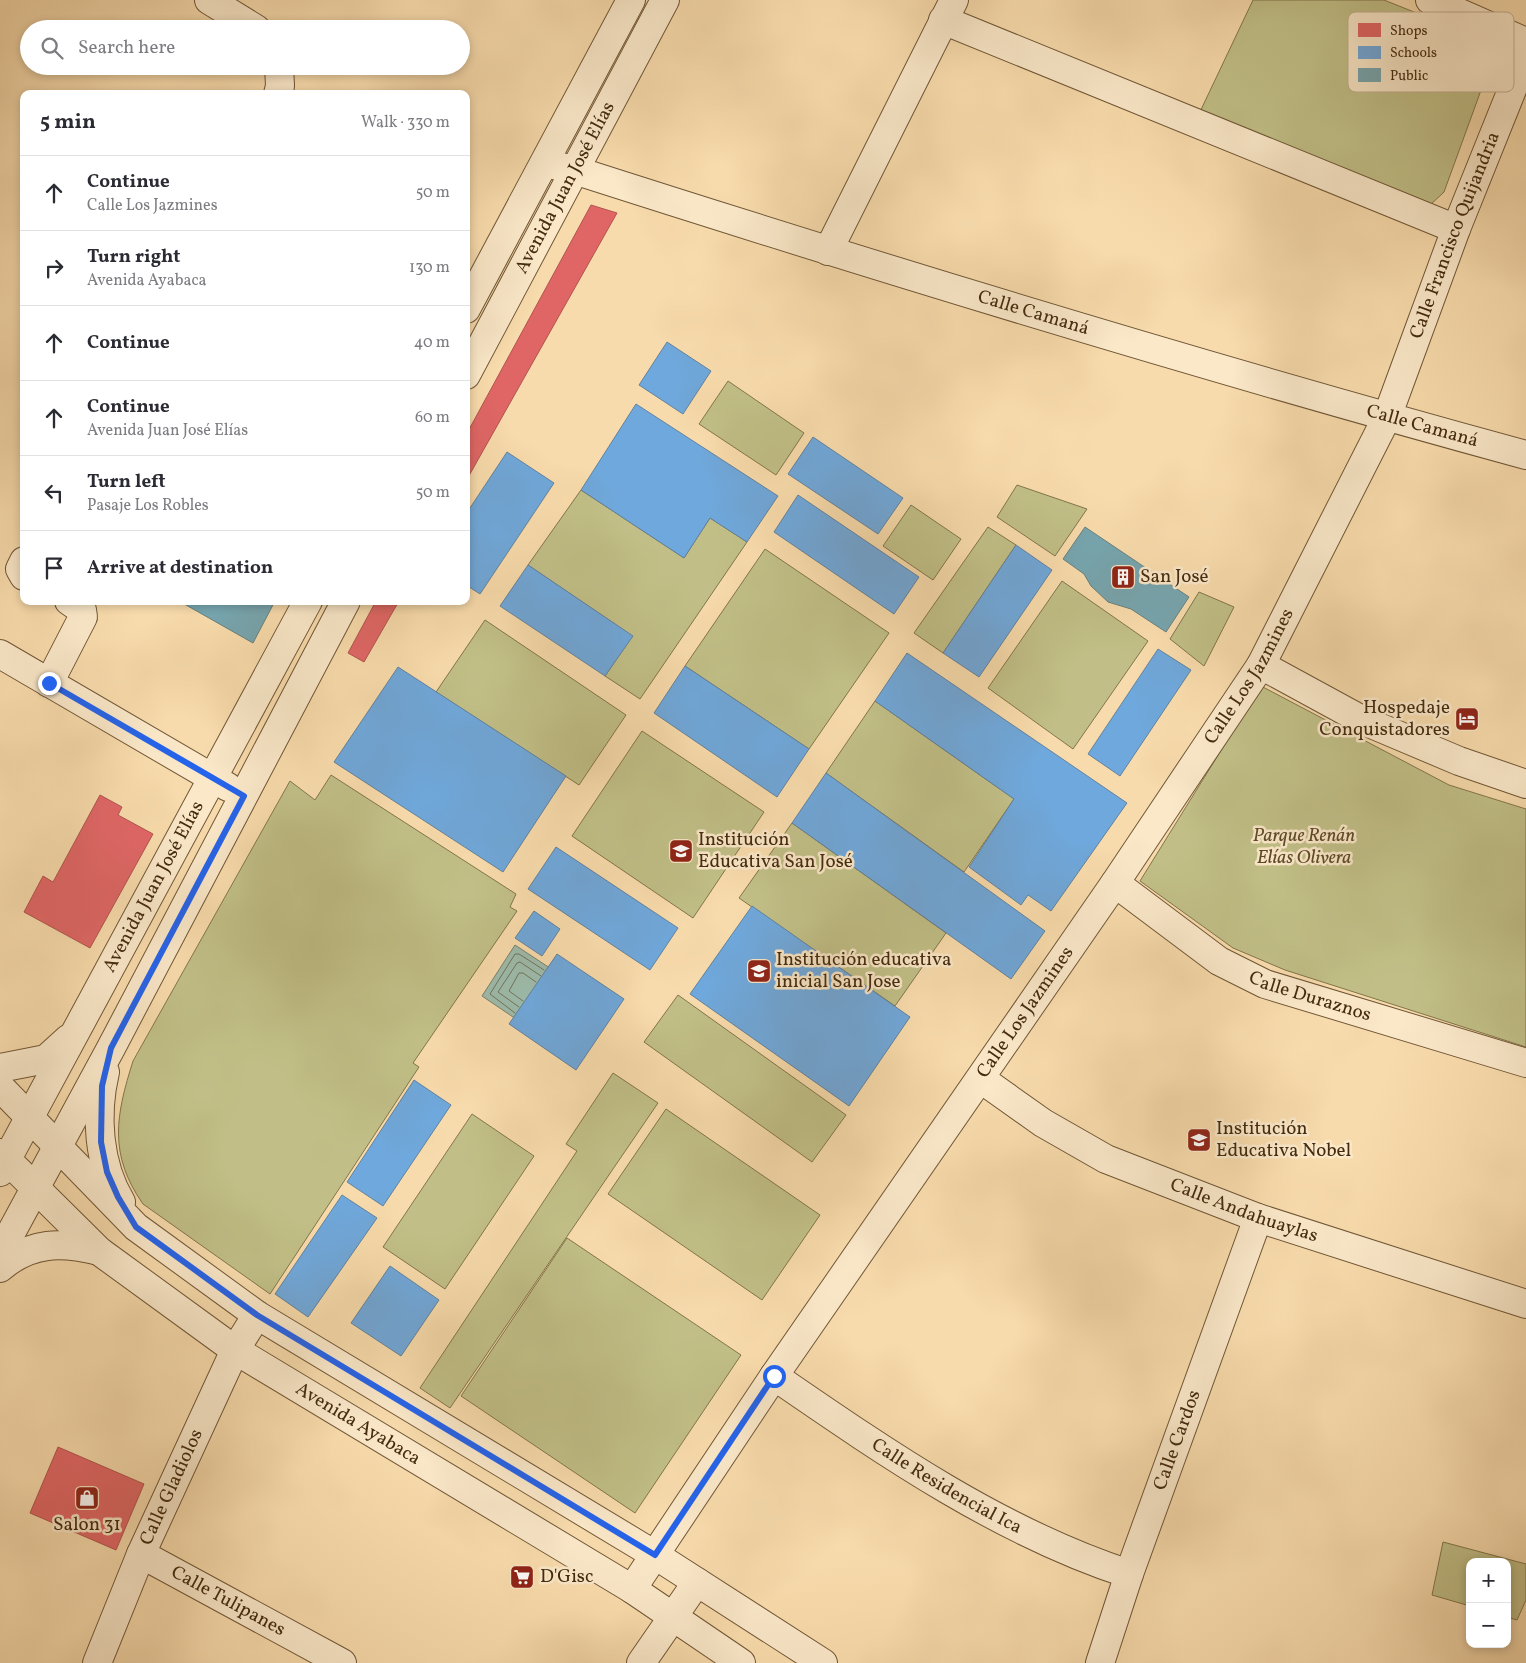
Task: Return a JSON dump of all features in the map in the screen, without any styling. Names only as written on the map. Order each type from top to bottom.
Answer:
[{"type":"street","points":[[209,0],[241,20]]},
{"type":"street","name":"Avenida Juan José Elías","points":[[470,302],[631,0]]},
{"type":"street","name":"Avenida Juan José Elías","points":[[470,367],[665,0]]},
{"type":"street","points":[[1430,0],[1457,12]]},
{"type":"street","points":[[828,251],[949,10],[1456,229]]},
{"type":"street","points":[[1514,37],[1526,42]]},
{"type":"street","name":"Calle Francisco Quijandria","points":[[1514,85],[1526,55]]},
{"type":"street","points":[[279,75],[279,90]]},
{"type":"street","name":"Calle Francisco Quijandria","points":[[1387,417],[1456,229],[1511,92]]},
{"type":"street","name":"Calle Camaná","points":[[545,163],[574,170],[828,251],[1387,417],[1526,455]]},
{"type":"street","name":"Calle Los Jazmines","points":[[632,1589],[774,1376],[1115,883],[1261,664],[1387,417]]},
{"type":"street","points":[[49,683],[84,617],[82,610],[75,605]]},
{"type":"street","name":"Avenida Juan José Elías","points":[[2,1162],[83,1021],[306,605]]},
{"type":"street","name":"Avenida Juan José Elías","points":[[0,1253],[111,1048],[344,605]]},
{"type":"street","points":[[0,654],[244,796]]},
{"type":"street","points":[[1261,664],[1362,720],[1459,761],[1526,784]]},
{"type":"street","name":"Calle Duraznos","points":[[1115,883],[1218,961],[1265,984],[1526,1063]]},
{"type":"street","points":[[0,1068],[46,1059],[62,1047],[83,1021]]},
{"type":"street","points":[[111,1048],[102,1086],[101,1142],[107,1172],[118,1197],[136,1227]]},
{"type":"street","name":"Calle Andahuaylas","points":[[981,1079],[1043,1123],[1106,1159],[1258,1218],[1526,1304]]},
{"type":"street","points":[[0,1087],[136,1227],[257,1315],[655,1555],[823,1663]]},
{"type":"street","name":"Avenida Ayabaca","points":[[2,1162],[35,1188],[99,1251],[235,1350],[632,1589],[741,1663]]},
{"type":"street","name":"Calle Cardos","points":[[1100,1663],[1129,1574],[1258,1218]]},
{"type":"street","points":[[0,1268],[8,1261],[27,1252],[48,1246],[70,1244],[99,1251]]},
{"type":"street","name":"Calle Gladiolos","points":[[97,1663],[141,1554],[235,1350],[257,1315]]},
{"type":"street","name":"Calle Residencial Ica","points":[[774,1376],[879,1448],[960,1498],[1085,1559],[1129,1574]]},
{"type":"street","name":"Calle Tulipanes","points":[[141,1554],[342,1663]]},
{"type":"street","points":[[641,1663],[697,1582]]},
{"type":"green space","points":[[1253,0],[1384,0],[1414,12],[1348,12],[1348,92],[1480,92],[1444,192],[1428,207],[1198,116]]},
{"type":"green space","points":[[728,381],[804,433],[776,475],[699,424]]},
{"type":"green space","points":[[1017,485],[1087,509],[1055,556],[997,517]]},
{"type":"green space","points":[[581,490],[684,558],[710,518],[747,542],[640,699],[605,676],[632,636],[528,565]]},
{"type":"green space","points":[[911,505],[961,539],[933,580],[883,546]]},
{"type":"green space","points":[[988,527],[1016,545],[943,653],[914,633]]},
{"type":"green space","points":[[765,549],[889,633],[809,749],[685,666]]},
{"type":"green space","points":[[1062,581],[1148,641],[1073,749],[988,688]]},
{"type":"green space","points":[[1199,592],[1234,607],[1204,666],[1170,639]]},
{"type":"green space","points":[[485,620],[626,715],[579,785],[436,692]]},
{"type":"green space","name":"Parque Renán Elías Olivera","points":[[1261,686],[1449,785],[1526,809],[1526,1047],[1285,970],[1233,948],[1140,881]]},
{"type":"green space","points":[[875,701],[1014,799],[964,872],[826,773]]},
{"type":"green space","points":[[642,731],[764,812],[693,918],[572,836]]},
{"type":"green space","points":[[331,775],[516,894],[510,907],[517,911],[413,1063],[419,1067],[270,1294],[143,1204],[124,1168],[118,1134],[119,1117],[133,1061],[290,781],[315,800]]},
{"type":"green space","points":[[792,823],[946,933],[895,1006],[739,898]]},
{"type":"green space","points":[[678,995],[846,1115],[812,1162],[644,1042]]},
{"type":"green space","points":[[613,1073],[658,1103],[450,1408],[420,1388],[577,1151],[566,1144]]},
{"type":"green space","points":[[666,1109],[820,1215],[762,1300],[608,1194]]},
{"type":"green space","points":[[472,1114],[534,1156],[445,1289],[383,1247]]},
{"type":"green space","points":[[567,1238],[741,1355],[635,1513],[461,1396]]},
{"type":"green space","points":[[1443,1542],[1503,1558],[1466,1558],[1466,1605],[1432,1595]]},
{"type":"green space","points":[[1511,1560],[1526,1564],[1526,1600],[1517,1620],[1511,1618]]},
{"type":"water","points":[[515,945],[609,1007],[575,1059],[482,996]]},
{"type":"building: Shops","points":[[591,205],[617,213],[470,474],[470,428]]},
{"type":"building: Shops","points":[[374,605],[397,605],[364,662],[348,653]]},
{"type":"building: Shops","points":[[100,795],[122,807],[118,815],[153,834],[90,948],[24,912],[43,876],[53,882]]},
{"type":"building: Shops","name":"Salon 31","points":[[58,1447],[144,1484],[116,1550],[30,1513]]},
{"type":"building: Schools","points":[[667,342],[711,371],[683,414],[639,385]]},
{"type":"building: Schools","points":[[636,404],[778,496],[747,542],[710,518],[684,558],[581,490]]},
{"type":"building: Schools","points":[[813,437],[903,498],[878,534],[788,474]]},
{"type":"building: Schools","points":[[507,452],[554,483],[480,594],[470,588],[470,508]]},
{"type":"building: Schools","points":[[798,495],[919,577],[894,614],[774,532]]},
{"type":"building: Schools","points":[[1016,545],[1052,570],[979,677],[943,653]]},
{"type":"building: Schools","points":[[528,565],[633,636],[605,676],[500,606]]},
{"type":"building: Schools","points":[[1158,649],[1191,670],[1120,776],[1088,754]]},
{"type":"building: Schools","points":[[907,653],[1127,803],[1051,911],[1028,895],[1021,905],[969,867],[1014,799],[875,701]]},
{"type":"building: Schools","points":[[685,666],[809,749],[777,797],[654,713]]},
{"type":"building: Schools","points":[[398,667],[566,776],[503,872],[334,762]]},
{"type":"building: Schools","points":[[826,773],[1045,931],[1011,979],[792,823]]},
{"type":"building: Schools","points":[[556,847],[678,928],[650,970],[528,889]]},
{"type":"building: Schools","points":[[752,906],[910,1017],[849,1106],[690,994]]},
{"type":"building: Schools","points":[[534,911],[560,929],[542,956],[515,938]]},
{"type":"building: Schools","points":[[557,954],[624,999],[576,1070],[509,1024]]},
{"type":"building: Schools","points":[[414,1080],[451,1105],[383,1206],[347,1182]]},
{"type":"building: Schools","points":[[342,1195],[377,1218],[308,1317],[275,1294]]},
{"type":"building: Schools","points":[[390,1266],[439,1300],[401,1356],[351,1323]]},
{"type":"building: Public","name":"San José","points":[[1085,527],[1189,597],[1166,632],[1131,609],[1108,602],[1091,586],[1084,574],[1063,559]]},
{"type":"building: Public","points":[[186,605],[273,605],[253,643]]},
{"type":"place","name":"San José","points":[[1123,577]]},
{"type":"place","name":"Hospedaje Conquistadores","points":[[1467,719]]},
{"type":"place","name":"Institución Educativa San José","points":[[681,851]]},
{"type":"place","name":"Institución educativa inicial San Jose","points":[[759,971]]},
{"type":"place","name":"Institución Educativa Nobel","points":[[1199,1140]]},
{"type":"place","name":"Salon 31","points":[[87,1498]]},
{"type":"place","name":"D'Gisc","points":[[522,1577]]},
{"type":"route","points":[[49,683],[244,796],[111,1048],[102,1086],[100,1113],[101,1142],[107,1172],[118,1197],[136,1227],[257,1315],[655,1555],[774,1376]]}]
